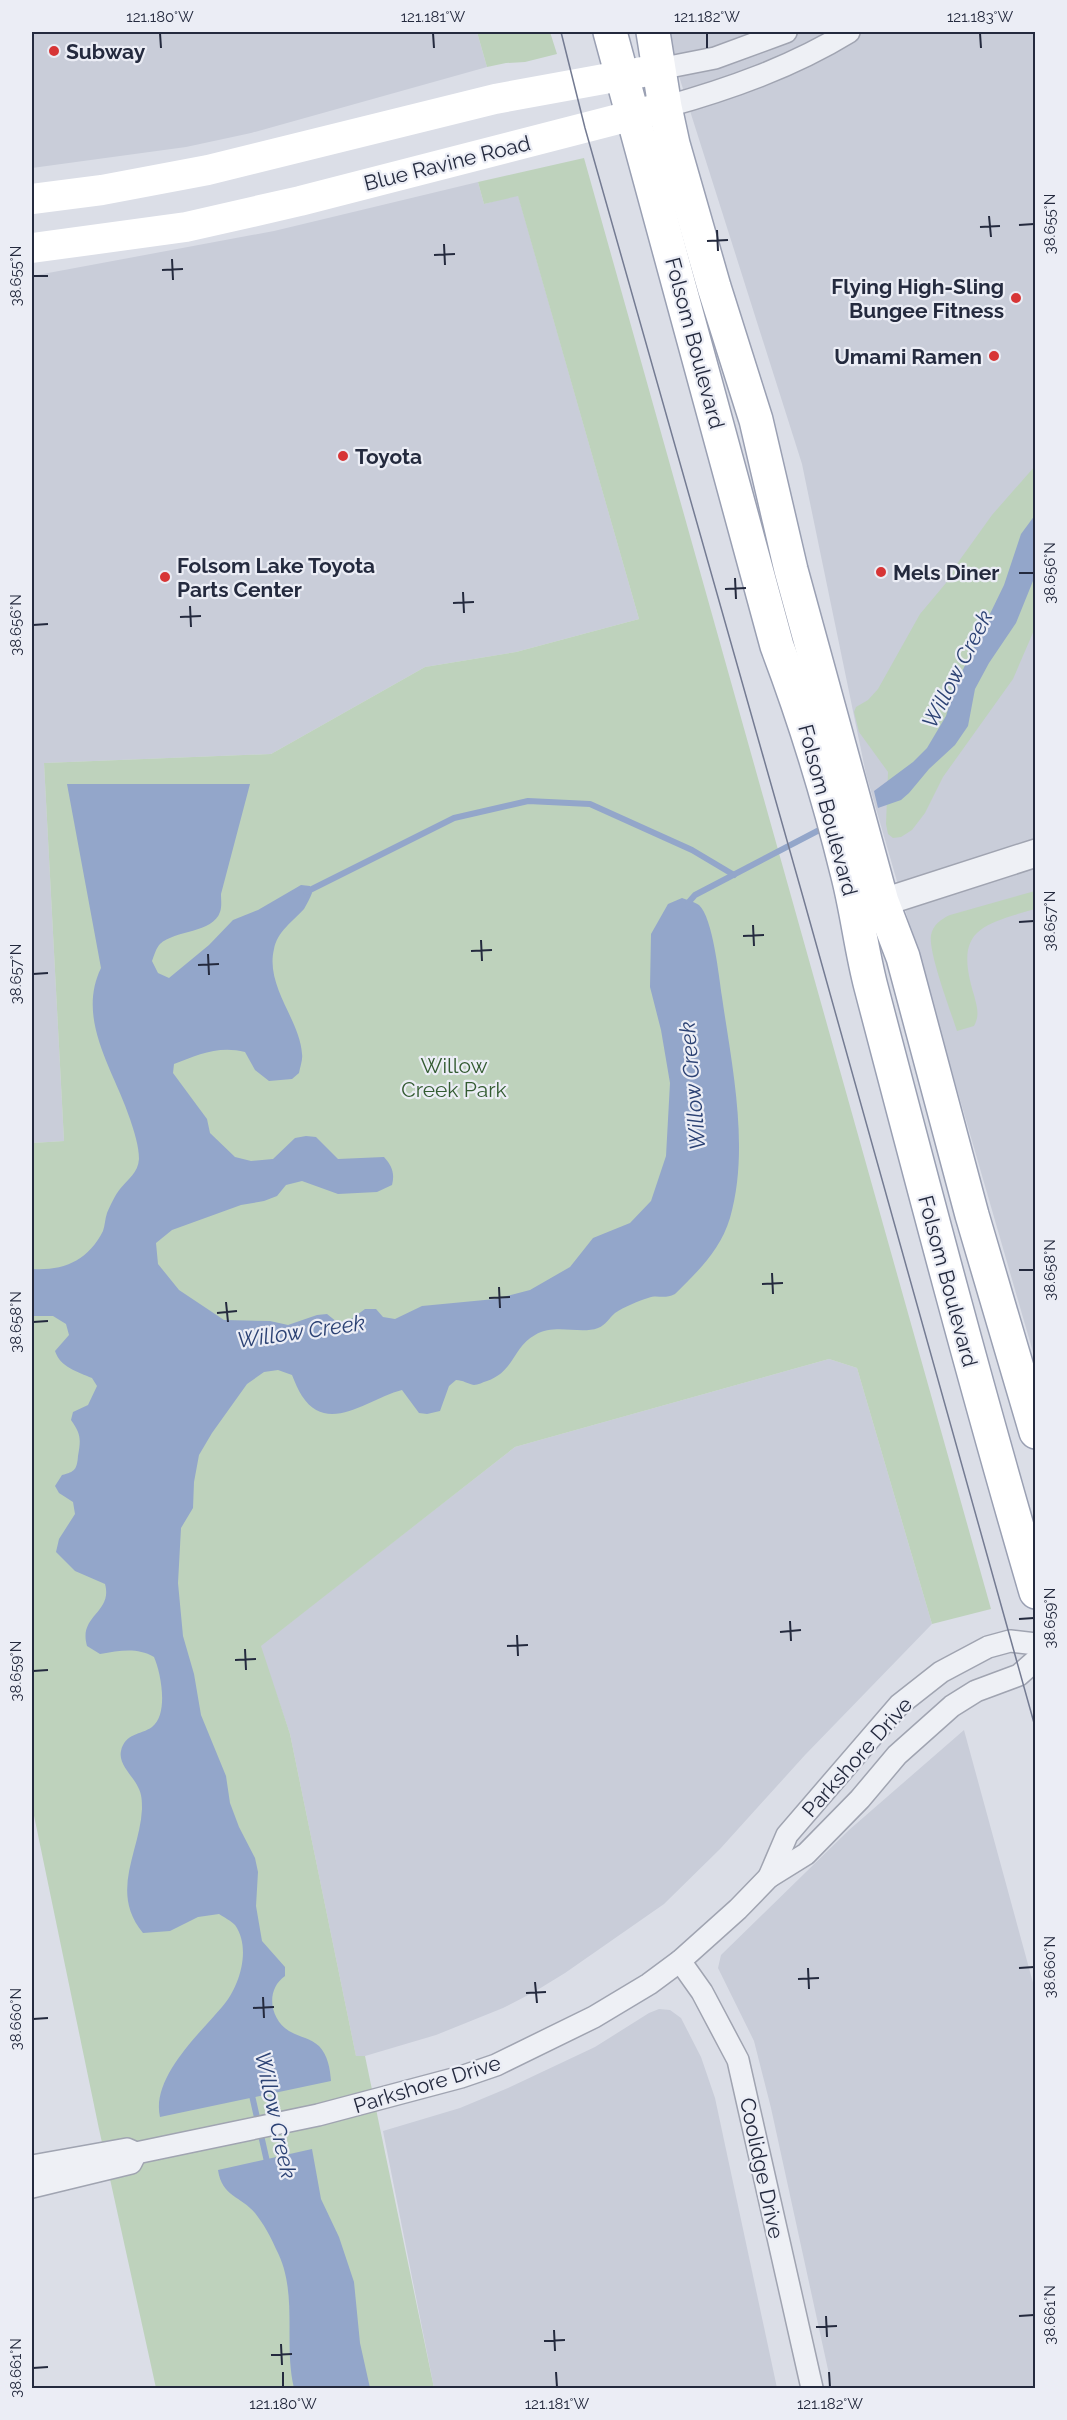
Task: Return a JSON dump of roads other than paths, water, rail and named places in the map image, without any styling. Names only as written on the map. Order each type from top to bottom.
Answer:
[{"type":"main road","name":"Folsom Boulevard","points":[[610,32],[777,646],[800,707],[839,793]]},
{"type":"main road","name":"Folsom Boulevard","points":[[653,32],[664,107],[714,287],[756,420],[839,793],[869,906],[866,968],[947,1277],[1035,1592]]},
{"type":"main road","points":[[32,220],[41,198],[208,170],[495,99],[659,69]]},
{"type":"main road","name":"Blue Ravine Road","points":[[32,248],[186,227],[312,198],[664,107]]},
{"type":"main road","name":"Folsom Boulevard","points":[[869,906],[903,957],[972,1215],[1035,1432]]},
{"type":"street","points":[[659,69],[715,58],[786,32]]},
{"type":"street","name":"Blue Ravine Road","points":[[664,107],[746,82],[820,50],[849,32]]},
{"type":"street","points":[[869,906],[1035,853]]},
{"type":"street","name":"Parkshore Drive","points":[[769,1877],[786,1835],[899,1706],[941,1672],[988,1647],[1010,1641],[1035,1644]]},
{"type":"street","name":"Parkshore Drive","points":[[32,2166],[127,2148],[136,2153],[385,2099],[461,2077],[527,2051],[594,2017],[649,1984],[680,1961],[738,1909],[769,1877],[806,1854],[860,1798],[897,1755],[952,1706],[976,1691],[1019,1675],[1035,1660]]},
{"type":"street","name":"Coolidge Drive","points":[[680,1961],[702,1992],[738,2060],[812,2388]]},
{"type":"street","name":"Parkshore Drive","points":[[32,2187],[131,2163],[136,2153]]},
{"type":"water","points":[[1035,515],[1035,576],[1016,623],[989,663],[975,689],[968,726],[955,745],[929,769],[909,793],[901,800],[878,808],[874,791],[913,762],[927,748],[946,716],[955,686],[1004,585],[1021,534]]},
{"type":"water","points":[[67,784],[250,784],[221,894],[220,912],[210,924],[167,939],[155,952],[152,961],[158,973],[169,978],[209,945],[233,920],[258,910],[301,885],[310,886],[312,893],[304,909],[278,937],[273,963],[278,990],[300,1041],[302,1061],[299,1073],[292,1079],[269,1081],[255,1070],[245,1052],[217,1050],[174,1064],[173,1073],[207,1119],[210,1133],[235,1157],[251,1161],[273,1159],[295,1138],[316,1137],[338,1159],[384,1157],[392,1170],[392,1185],[377,1192],[338,1194],[302,1181],[286,1185],[277,1196],[264,1201],[241,1205],[172,1230],[156,1243],[158,1264],[179,1290],[224,1320],[270,1321],[288,1325],[327,1314],[342,1326],[365,1309],[376,1309],[383,1317],[395,1319],[422,1306],[495,1299],[530,1290],[570,1267],[593,1238],[630,1223],[651,1201],[666,1156],[670,1083],[661,1030],[650,987],[651,934],[668,904],[682,898],[699,905],[704,912],[712,935],[730,1051],[739,1136],[736,1191],[726,1230],[700,1269],[675,1294],[667,1297],[652,1297],[631,1304],[615,1313],[598,1328],[591,1330],[559,1329],[535,1335],[522,1346],[503,1372],[477,1385],[456,1380],[449,1386],[440,1411],[427,1414],[419,1413],[402,1390],[349,1411],[336,1414],[324,1413],[312,1408],[302,1396],[292,1375],[278,1370],[264,1372],[247,1384],[199,1455],[194,1482],[193,1508],[181,1528],[178,1583],[183,1636],[194,1674],[201,1715],[226,1776],[230,1803],[239,1827],[255,1858],[258,1872],[256,1906],[262,1941],[285,1967],[285,1976],[272,1996],[274,2012],[289,2031],[319,2046],[328,2062],[331,2081],[160,2117],[159,2102],[170,2072],[190,2043],[234,1990],[241,1968],[243,1945],[235,1925],[219,1914],[198,1917],[170,1931],[143,1933],[133,1918],[128,1902],[127,1887],[140,1825],[142,1801],[138,1787],[122,1761],[121,1751],[126,1741],[148,1730],[157,1721],[162,1703],[159,1673],[154,1657],[147,1654],[128,1651],[100,1654],[87,1646],[87,1627],[104,1602],[105,1584],[75,1571],[56,1552],[59,1539],[75,1514],[73,1502],[59,1493],[55,1486],[62,1475],[73,1471],[77,1464],[79,1437],[71,1420],[73,1412],[88,1405],[97,1386],[92,1378],[70,1368],[57,1357],[55,1351],[69,1335],[66,1324],[53,1316],[32,1316],[32,1269],[64,1266],[74,1262],[90,1250],[103,1231],[114,1197],[135,1172],[139,1159],[132,1124],[100,1045],[95,1026],[94,987],[101,968]]},
{"type":"water","points":[[312,2149],[321,2199],[339,2237],[354,2282],[360,2343],[370,2388],[294,2388],[291,2371],[289,2300],[283,2265],[261,2221],[250,2207],[228,2191],[220,2179],[218,2170]]},
{"type":"waterway","points":[[306,892],[454,818],[528,801],[590,804],[692,850],[734,875]]},
{"type":"waterway","name":"Willow Creek","points":[[688,907],[688,903],[695,895],[825,827]]},
{"type":"waterway","name":"Willow Creek","points":[[251,2091],[268,2166]]},
{"type":"tram line","points":[[561,32],[585,128],[1036,1730]]},
{"type":"place","name":"Subway","points":[[54,51]]},
{"type":"place","name":"Flying High-Sling Bungee Fitness","points":[[1016,298]]},
{"type":"place","name":"Umami Ramen","points":[[994,356]]},
{"type":"place","name":"Toyota","points":[[343,456]]},
{"type":"place","name":"Mels Diner","points":[[881,572]]},
{"type":"place","name":"Folsom Lake Toyota Parts Center","points":[[165,577]]},
{"type":"park label","name":"Willow Creek Park","points":[[454,1077]]}]
